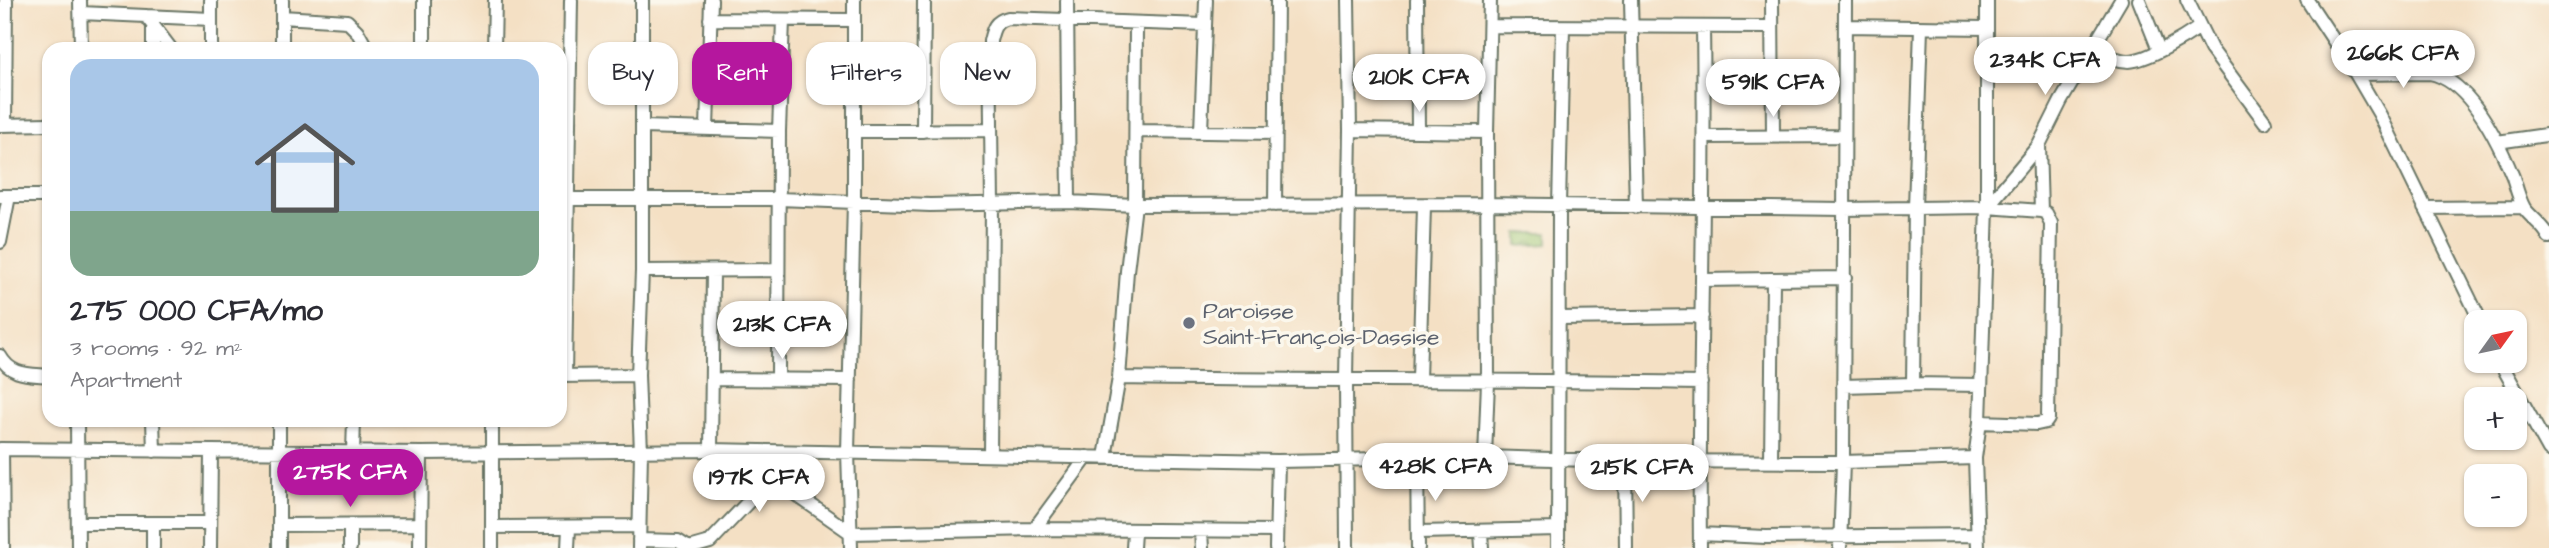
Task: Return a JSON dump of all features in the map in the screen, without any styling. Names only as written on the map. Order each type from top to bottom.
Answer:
[{"type":"street","points":[[211,0],[211,42]]},
{"type":"street","points":[[282,0],[282,42]]},
{"type":"street","points":[[424,0],[424,42]]},
{"type":"street","points":[[494,42],[495,0]]},
{"type":"street","points":[[567,77],[570,0]]},
{"type":"street","points":[[642,0],[639,544],[678,541],[689,548],[710,542],[751,498],[797,468],[809,452]]},
{"type":"street","points":[[707,129],[711,0]]},
{"type":"street","points":[[850,548],[848,452],[854,201],[854,0]]},
{"type":"street","points":[[923,131],[924,0]]},
{"type":"street","points":[[1067,0],[1069,202]]},
{"type":"street","points":[[1201,131],[1206,0]]},
{"type":"street","points":[[1275,205],[1277,0]]},
{"type":"street","points":[[1347,548],[1346,380],[1350,130],[1348,0]]},
{"type":"street","points":[[1417,0],[1418,131]]},
{"type":"street","points":[[1485,457],[1488,382],[1487,132],[1490,0]]},
{"type":"street","points":[[1631,0],[1636,207]]},
{"type":"street","points":[[1772,0],[1773,136]]},
{"type":"street","points":[[1840,542],[1845,278],[1845,0]]},
{"type":"street","points":[[1700,534],[1766,542],[1977,541],[1975,458],[1980,422],[1987,207],[1987,0]]},
{"type":"street","points":[[1987,207],[2039,145],[2121,0]]},
{"type":"street","points":[[2138,0],[2159,50]]},
{"type":"street","points":[[2187,0],[2211,49],[2265,122]]},
{"type":"street","points":[[2307,0],[2380,116],[2475,310]]},
{"type":"street","points":[[80,42],[81,6],[145,16],[211,19]]},
{"type":"street","points":[[4,8],[2,125],[42,124]]},
{"type":"street","points":[[145,16],[165,42]]},
{"type":"street","points":[[282,17],[347,21],[363,42]]},
{"type":"street","points":[[990,455],[990,41],[996,24],[1008,18],[1204,25]]},
{"type":"street","points":[[710,19],[853,20]]},
{"type":"street","points":[[778,378],[779,131],[783,20]]},
{"type":"street","points":[[1105,457],[1119,378],[1135,205],[1136,24]]},
{"type":"street","points":[[1490,26],[1771,27]]},
{"type":"street","points":[[1845,26],[1986,28]]},
{"type":"street","points":[[1558,548],[1559,206],[1563,27]]},
{"type":"street","points":[[1700,548],[1703,27]]},
{"type":"street","points":[[2092,49],[2115,59],[2131,61],[2175,44],[2200,27]]},
{"type":"street","points":[[153,28],[153,42]]},
{"type":"street","points":[[1913,384],[1920,28]]},
{"type":"street","points":[[2356,74],[2438,75],[2465,96],[2485,120],[2497,142],[2523,206],[2549,237]]},
{"type":"street","points":[[642,127],[779,131]]},
{"type":"street","points":[[854,131],[990,130]]},
{"type":"street","points":[[1350,130],[1487,132]]},
{"type":"street","points":[[1136,131],[1276,133]]},
{"type":"street","points":[[2497,142],[2546,135]]},
{"type":"street","points":[[1704,137],[1843,136]]},
{"type":"street","points":[[2039,145],[2041,211]]},
{"type":"street","points":[[0,242],[4,196],[42,197]]},
{"type":"street","points":[[567,199],[779,199],[930,205],[1069,202],[1135,205],[1487,204],[1843,209],[1987,207],[2041,211],[2046,213],[2052,223],[2048,419],[2037,425],[1980,422]]},
{"type":"street","points":[[1419,380],[1424,206]]},
{"type":"street","points":[[2424,208],[2523,206]]},
{"type":"street","points":[[642,271],[778,270]]},
{"type":"street","points":[[711,450],[713,272]]},
{"type":"street","points":[[1703,280],[1845,278]]},
{"type":"street","points":[[1771,460],[1773,280]]},
{"type":"street","points":[[1560,318],[1702,316]]},
{"type":"street","points":[[0,356],[6,367],[17,372],[42,375]]},
{"type":"street","points":[[2506,373],[2549,450]]},
{"type":"street","points":[[567,376],[638,374]]},
{"type":"street","points":[[1119,378],[1701,383]]},
{"type":"street","points":[[713,379],[850,380]]},
{"type":"street","points":[[1843,386],[1980,385]]},
{"type":"street","points":[[77,427],[78,548]]},
{"type":"street","points":[[153,427],[154,451]]},
{"type":"street","points":[[279,427],[279,548]]},
{"type":"street","points":[[353,452],[354,427]]},
{"type":"street","points":[[492,427],[492,548]]},
{"type":"street","points":[[3,548],[1,449],[421,453],[711,450],[1278,461],[1485,457],[1625,461],[1975,458]]},
{"type":"street","points":[[210,548],[211,452]]},
{"type":"street","points":[[745,452],[775,480],[850,533],[1034,529],[1134,532],[1276,531]]},
{"type":"street","points":[[420,548],[421,453]]},
{"type":"street","points":[[1034,529],[1087,457]]},
{"type":"street","points":[[1417,458],[1418,548]]},
{"type":"street","points":[[1276,548],[1278,461]]},
{"type":"street","points":[[1625,461],[1626,548]]},
{"type":"street","points":[[78,523],[210,523]]},
{"type":"street","points":[[153,523],[153,548]]},
{"type":"street","points":[[280,525],[420,524]]},
{"type":"street","points":[[350,526],[350,548]]},
{"type":"street","points":[[493,527],[639,526]]},
{"type":"street","points":[[568,548],[569,528]]},
{"type":"street","points":[[1419,531],[1558,529]]},
{"type":"street","points":[[1133,548],[1134,532]]},
{"type":"street","points":[[1201,532],[1202,548]]},
{"type":"street","points":[[1481,532],[1482,548]]},
{"type":"green space","points":[[1518,233],[1548,233],[1548,244],[1518,246]]},
{"type":"place","name":"Paroisse Saint-François-Dassise","points":[[1189,323]]}]
